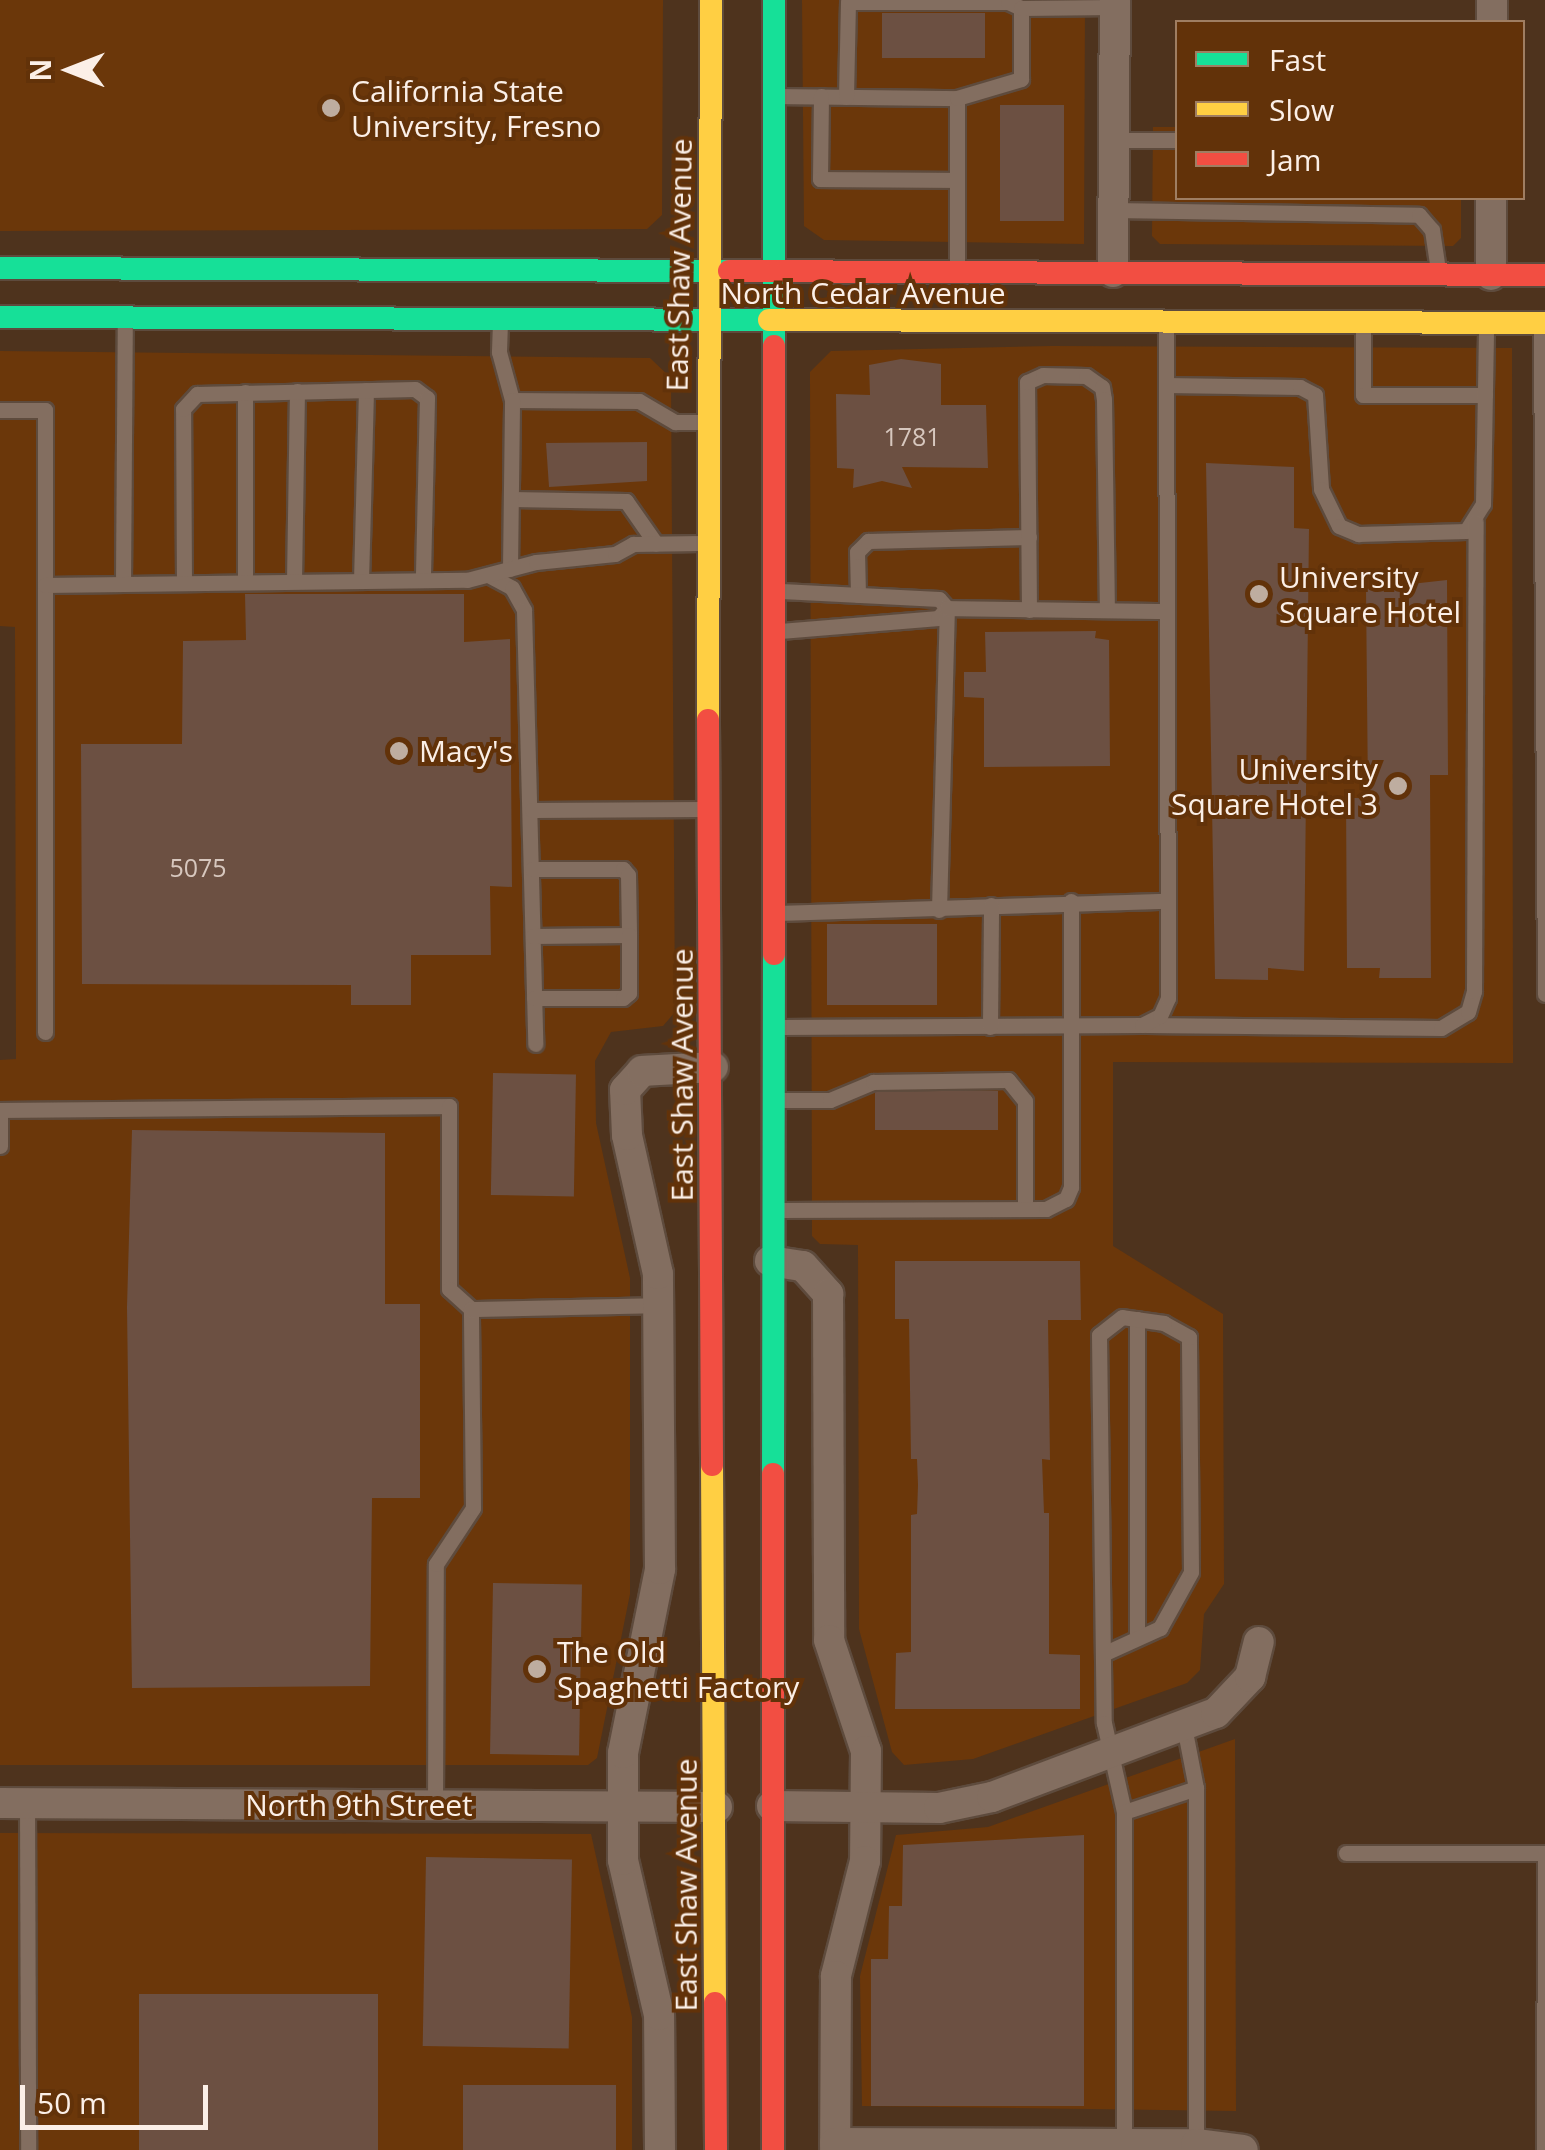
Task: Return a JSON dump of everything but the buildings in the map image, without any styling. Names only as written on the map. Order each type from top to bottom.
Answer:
[{"type":"main road","name":"East Shaw Avenue","points":[[712,0],[707,422],[712,1306],[728,1813],[716,2150]]},
{"type":"main road","points":[[773,2150],[770,1210],[774,0]]},
{"type":"main road","name":"North Cedar Avenue","points":[[0,268],[378,265],[1545,275]]},
{"type":"main road","points":[[125,315],[148,292],[280,290],[378,265]]},
{"type":"main road","points":[[0,316],[29,292],[82,287],[98,268]]},
{"type":"main road","points":[[1166,324],[1176,303],[1191,296],[1273,293],[1403,274]]},
{"type":"main road","points":[[1363,324],[1394,299],[1470,297],[1491,274]]},
{"type":"main road","points":[[1486,321],[1505,299],[1545,294]]},
{"type":"main road","name":"North Cedar Avenue","points":[[0,316],[772,324],[1543,323]]},
{"type":"main road","points":[[712,1306],[736,1402]]},
{"type":"main road","points":[[748,1786],[772,1806]]},
{"type":"street","points":[[1114,272],[1115,4]]},
{"type":"street","points":[[1491,200],[1491,274]]},
{"type":"street","points":[[660,2150],[659,2015],[625,1877],[622,1807],[624,1754],[660,1569],[655,1245],[627,1135],[625,1090],[642,1071],[713,1067]]},
{"type":"street","points":[[770,1261],[803,1266],[828,1294],[829,1640],[866,1751],[865,1861],[836,1976],[835,2147],[1196,2144],[1243,2150]]},
{"type":"street","points":[[772,1806],[966,1804],[1184,1726],[1235,1696],[1250,1677],[1259,1642]]},
{"type":"street","name":"North 9th Street","points":[[14,1802],[622,1807],[728,1813]]},
{"type":"lane","points":[[846,97],[848,2],[1008,2],[1021,8],[1115,4]]},
{"type":"lane","points":[[774,96],[957,98],[1021,79],[1021,8]]},
{"type":"lane","points":[[822,96],[820,179],[957,180]]},
{"type":"lane","points":[[957,98],[957,270]]},
{"type":"lane","points":[[1114,140],[1175,140]]},
{"type":"lane","points":[[1114,210],[1315,205],[1420,214],[1432,230],[1438,274]]},
{"type":"lane","points":[[122,583],[125,315]]},
{"type":"lane","points":[[500,321],[499,352],[512,400],[510,569]]},
{"type":"lane","points":[[772,1027],[1440,1028],[1468,1012],[1474,991],[1476,522],[1482,504],[1486,321]]},
{"type":"lane","points":[[1543,323],[1545,994]]},
{"type":"lane","points":[[1142,1025],[1160,1016],[1168,998],[1166,324]]},
{"type":"lane","points":[[1363,324],[1363,395],[1485,395]]},
{"type":"lane","points":[[1029,610],[1027,382],[1043,376],[1096,379],[1104,399],[1107,610]]},
{"type":"lane","points":[[1166,385],[1300,387],[1315,395],[1326,508],[1339,526],[1358,534],[1466,531],[1476,522]]},
{"type":"lane","points":[[184,583],[183,409],[197,394],[415,389],[427,398],[423,580]]},
{"type":"lane","points":[[362,581],[366,390]]},
{"type":"lane","points":[[245,392],[245,582]]},
{"type":"lane","points":[[294,582],[297,392]]},
{"type":"lane","points":[[512,400],[639,401],[675,422],[707,422]]},
{"type":"lane","points":[[0,410],[44,410],[45,1032]]},
{"type":"lane","points":[[511,499],[626,501],[656,544]]},
{"type":"lane","points":[[858,595],[857,552],[868,541],[1029,537]]},
{"type":"lane","points":[[45,585],[423,580],[488,575],[656,544],[710,542]]},
{"type":"lane","points":[[488,575],[512,588],[524,610],[532,810],[534,1044]]},
{"type":"lane","points":[[772,590],[938,599],[947,608],[1166,611]]},
{"type":"lane","points":[[771,632],[938,618],[947,608]]},
{"type":"lane","points":[[940,910],[947,608]]},
{"type":"lane","points":[[532,810],[712,808]]},
{"type":"lane","points":[[532,869],[623,869],[629,935],[629,993],[623,998],[534,998]]},
{"type":"lane","points":[[770,1210],[1057,1206],[1071,1187],[1071,901]]},
{"type":"lane","points":[[773,913],[1168,901]]},
{"type":"lane","points":[[990,1027],[991,905]]},
{"type":"lane","points":[[533,936],[629,935]]},
{"type":"lane","points":[[772,1100],[830,1100],[872,1082],[1008,1080],[1025,1101],[1025,1209]]},
{"type":"lane","points":[[0,1146],[0,1110],[449,1106],[450,1289],[471,1309],[658,1305]]},
{"type":"lane","points":[[435,1805],[436,1564],[473,1508],[471,1309]]},
{"type":"lane","points":[[1103,1654],[1160,1628],[1191,1572],[1190,1337],[1164,1323],[1122,1318],[1099,1335],[1103,1654],[1111,1754],[1124,1812],[1124,2144]]},
{"type":"lane","points":[[1137,1320],[1138,1638]]},
{"type":"lane","points":[[1184,1726],[1196,1788],[1196,2144]]},
{"type":"lane","points":[[1124,1812],[1196,1788]]},
{"type":"lane","points":[[14,1802],[28,2150]]},
{"type":"lane","points":[[1346,1853],[1545,1853],[1544,2150]]},
{"type":"shaded area","name":"California State University, Fresno","points":[[0,0],[663,0],[662,215],[647,229],[0,231]]},
{"type":"shaded area","points":[[802,0],[1085,0],[1084,244],[824,240],[804,226]]},
{"type":"shaded area","points":[[1153,127],[1175,127],[1175,200],[1461,200],[1461,238],[1453,246],[1160,244],[1152,236]]},
{"type":"shaded area","points":[[1052,346],[1512,348],[1513,1063],[1113,1062],[1113,1246],[1223,1314],[1224,1584],[1204,1614],[1200,1670],[1187,1683],[973,1759],[904,1765],[892,1752],[859,1629],[858,1245],[820,1244],[812,1236],[810,372],[831,351]]},
{"type":"shaded area","points":[[0,351],[650,358],[671,378],[675,1012],[663,1026],[611,1032],[595,1061],[596,1123],[630,1278],[630,1594],[597,1758],[588,1765],[0,1765],[0,1060],[16,1059],[15,627],[0,626]]},
{"type":"shaded area","points":[[1235,1739],[1236,2111],[862,2106],[860,1976],[896,1835],[988,1827]]},
{"type":"shaded area","points":[[0,1833],[591,1834],[632,2017],[632,2150],[0,2150]]},
{"type":"traffic: fast","points":[[774,0],[774,346]]},
{"type":"traffic: fast","points":[[0,268],[729,271]]},
{"type":"traffic: fast","points":[[0,317],[769,320]]},
{"type":"traffic: fast","points":[[773,1474],[774,954]]},
{"type":"traffic: slow","points":[[708,720],[711,0]]},
{"type":"traffic: slow","points":[[769,320],[1545,323]]},
{"type":"traffic: slow","points":[[712,1465],[715,2003]]},
{"type":"traffic: jam","points":[[729,271],[1545,275]]},
{"type":"traffic: jam","points":[[774,346],[774,954]]},
{"type":"traffic: jam","points":[[708,720],[712,1465]]},
{"type":"traffic: jam","points":[[773,1474],[773,2150]]},
{"type":"traffic: jam","points":[[715,2003],[716,2150]]},
{"type":"place","name":"California State University, Fresno","points":[[331,108]]},
{"type":"place","name":"University Square Hotel","points":[[1259,594]]},
{"type":"place","name":"Macy's","points":[[399,751]]},
{"type":"place","name":"University Square Hotel 3","points":[[1398,786]]},
{"type":"place","name":"The Old Spaghetti Factory","points":[[537,1669]]}]
